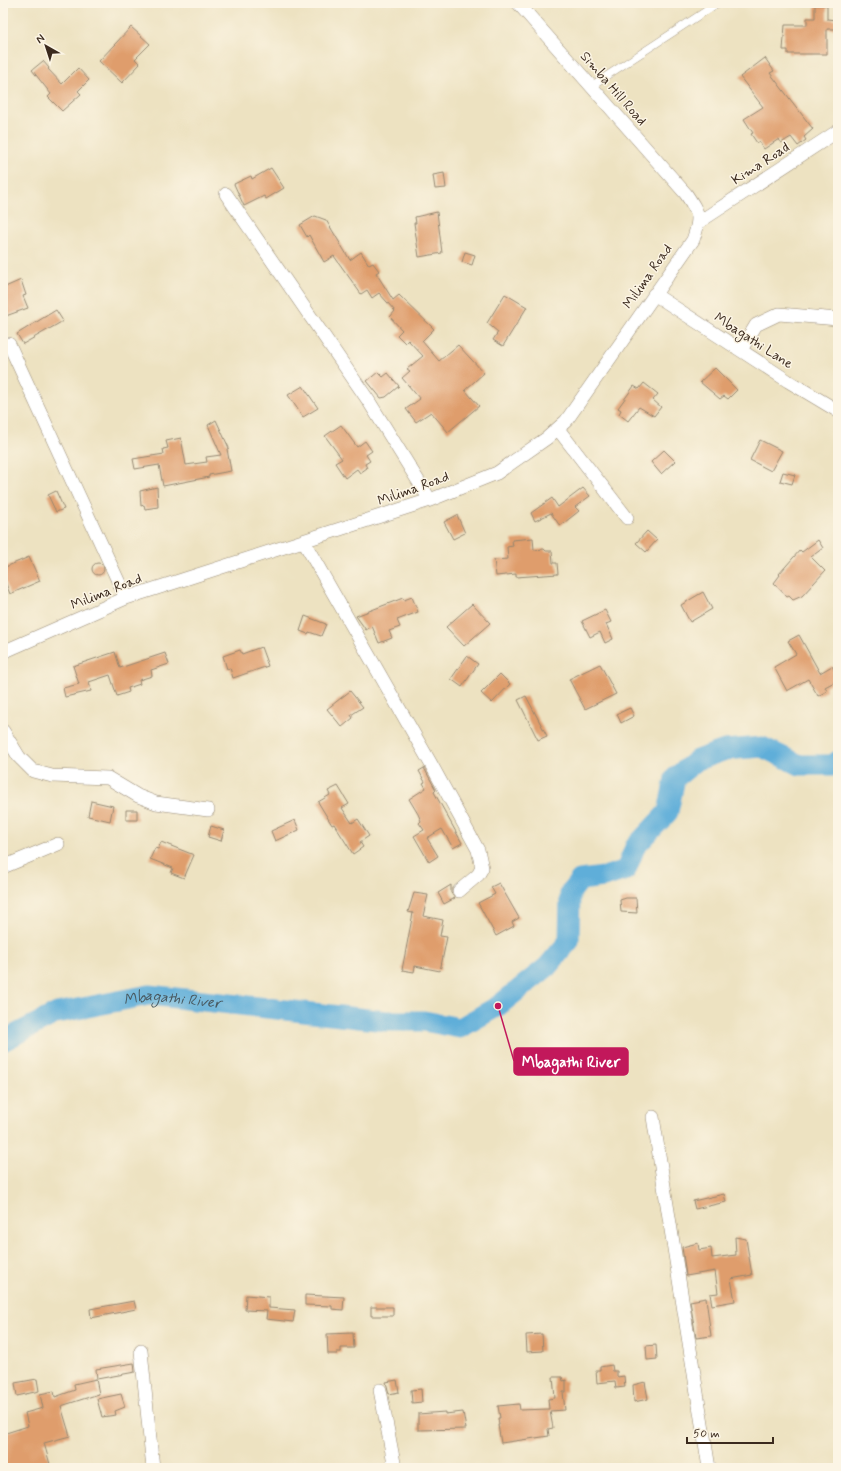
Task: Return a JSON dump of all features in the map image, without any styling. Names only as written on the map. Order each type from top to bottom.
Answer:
[{"type":"street","name":"Simba Hill Road","points":[[518,3],[686,194],[696,209],[699,222]]},
{"type":"street","name":"Kima Road","points":[[699,222],[838,131]]},
{"type":"street","points":[[226,194],[368,400],[430,500]]},
{"type":"street","name":"Milima Road","points":[[3,652],[126,598],[304,542],[430,500],[497,473],[520,459],[566,421],[692,240],[699,222]]},
{"type":"street","name":"Mbagathi Lane","points":[[654,294],[838,411]]},
{"type":"street","points":[[741,350],[756,325],[779,314],[838,319]]},
{"type":"street","points":[[9,344],[126,598]]},
{"type":"street","points":[[558,429],[627,518]]},
{"type":"street","points":[[304,542],[478,850],[482,868],[478,875],[460,892]]},
{"type":"street","points":[[3,731],[19,757],[33,771],[52,776],[108,778],[138,796],[156,803],[208,810]]},
{"type":"street","points":[[3,867],[58,844]]},
{"type":"street","points":[[653,1117],[709,1468]]},
{"type":"street","points":[[141,1351],[153,1468]]},
{"type":"street","points":[[380,1390],[395,1468]]},
{"type":"lane","points":[[591,86],[718,3]]},
{"type":"building","points":[[815,5],[827,5],[827,19],[836,20],[835,29],[827,29],[827,54],[788,54],[788,50],[783,50],[785,25],[807,25],[807,18],[815,18]]},
{"type":"building","points":[[131,27],[150,44],[135,59],[140,64],[122,83],[99,61]]},
{"type":"building","points":[[765,58],[774,71],[770,73],[813,129],[804,137],[806,140],[798,146],[791,137],[781,143],[779,139],[764,149],[759,142],[757,143],[751,134],[753,133],[744,119],[763,107],[740,77]]},
{"type":"building","points":[[43,61],[49,68],[48,69],[62,84],[78,68],[89,80],[78,91],[81,94],[62,111],[48,97],[51,94],[32,70]]},
{"type":"building","points":[[271,168],[284,188],[266,199],[264,196],[244,206],[234,184],[251,176],[252,179]]},
{"type":"building","points":[[444,173],[446,188],[435,189],[433,175]]},
{"type":"building","points":[[437,212],[442,253],[419,257],[414,223],[416,223],[415,217]]},
{"type":"building","points":[[315,216],[326,220],[350,260],[361,252],[369,265],[373,263],[379,271],[376,273],[393,300],[399,295],[434,329],[422,341],[439,361],[458,345],[484,373],[465,390],[479,406],[448,432],[431,412],[416,422],[406,409],[420,399],[402,378],[410,371],[407,369],[423,356],[408,340],[405,343],[397,335],[402,330],[390,317],[395,311],[379,293],[372,298],[367,290],[361,294],[334,256],[324,262],[309,235],[307,237],[300,225]]},
{"type":"building","points":[[465,252],[475,255],[472,265],[462,262]]},
{"type":"building","points":[[21,280],[26,295],[23,296],[28,308],[3,317],[3,288]]},
{"type":"building","points":[[505,294],[527,307],[503,346],[493,340],[498,332],[487,323]]},
{"type":"building","points":[[56,310],[63,321],[23,344],[17,334]]},
{"type":"building","points":[[715,368],[737,390],[728,399],[724,396],[720,399],[700,382]]},
{"type":"building","points":[[378,372],[383,377],[388,373],[399,386],[386,397],[381,398],[367,381]]},
{"type":"building","points":[[644,383],[658,394],[653,400],[661,407],[654,416],[639,407],[628,421],[619,414],[621,410],[618,408],[634,386],[639,389]]},
{"type":"building","points":[[303,386],[318,408],[303,417],[288,395]]},
{"type":"building","points":[[216,420],[229,448],[227,449],[231,471],[163,486],[159,465],[135,469],[133,459],[164,454],[163,449],[168,448],[166,441],[181,438],[186,465],[207,462],[206,457],[221,455],[208,425]]},
{"type":"building","points":[[341,425],[357,447],[365,441],[372,451],[366,455],[370,461],[365,464],[367,468],[360,473],[357,469],[345,478],[335,463],[342,459],[325,436]]},
{"type":"building","points":[[760,440],[782,451],[771,471],[750,460]]},
{"type":"building","points":[[664,450],[675,461],[661,474],[651,462]]},
{"type":"building","points":[[783,472],[795,475],[792,484],[780,481]]},
{"type":"building","points":[[157,487],[158,507],[145,509],[144,505],[141,506],[140,491]]},
{"type":"building","points":[[583,488],[590,496],[575,507],[579,511],[560,526],[551,513],[535,521],[531,513],[552,498],[558,507]]},
{"type":"building","points":[[56,491],[64,509],[56,512],[48,495]]},
{"type":"building","points":[[457,515],[465,533],[453,539],[444,522]]},
{"type":"building","points":[[647,531],[657,540],[646,552],[636,543]]},
{"type":"building","points":[[533,538],[534,550],[544,549],[546,551],[552,551],[553,563],[557,563],[558,574],[516,577],[516,574],[496,576],[494,560],[508,559],[507,547],[513,546],[512,540]]},
{"type":"building","points":[[818,540],[823,548],[811,557],[825,571],[802,596],[793,600],[789,596],[787,597],[774,583],[780,575],[779,574],[800,550],[802,552]]},
{"type":"building","points":[[29,557],[40,581],[10,594],[3,576],[3,568]]},
{"type":"building","points":[[98,563],[102,565],[104,569],[102,573],[98,575],[94,573],[92,569],[94,565]]},
{"type":"building","points":[[703,592],[712,609],[690,622],[681,605]]},
{"type":"building","points":[[412,597],[418,612],[397,620],[400,627],[389,631],[392,638],[379,643],[372,626],[366,630],[356,616],[403,598],[404,600]]},
{"type":"building","points":[[472,604],[490,623],[464,646],[446,627]]},
{"type":"building","points":[[605,610],[611,622],[606,624],[613,639],[605,643],[600,632],[590,637],[582,621]]},
{"type":"building","points":[[305,616],[326,624],[321,636],[300,631]]},
{"type":"building","points":[[799,635],[820,673],[832,666],[838,677],[838,680],[825,687],[827,691],[818,696],[808,679],[787,691],[774,667],[796,654],[788,641]]},
{"type":"building","points":[[261,647],[268,666],[233,678],[230,668],[227,669],[223,656],[240,650],[242,654]]},
{"type":"building","points":[[115,652],[120,668],[165,653],[169,664],[151,670],[152,676],[139,680],[140,684],[128,688],[129,692],[117,696],[110,675],[89,682],[91,691],[65,697],[63,688],[79,684],[73,666]]},
{"type":"building","points":[[467,656],[478,664],[462,687],[451,679]]},
{"type":"building","points":[[600,664],[616,694],[585,709],[569,679]]},
{"type":"building","points":[[500,674],[510,684],[492,703],[481,693]]},
{"type":"building","points":[[350,691],[363,707],[351,715],[353,718],[342,727],[327,709]]},
{"type":"building","points":[[526,696],[547,736],[538,740],[518,700]]},
{"type":"building","points":[[630,708],[634,716],[621,723],[617,714]]},
{"type":"building","points":[[424,768],[436,790],[434,792],[462,843],[453,848],[442,829],[427,838],[438,856],[429,862],[414,836],[424,830],[419,823],[421,821],[418,814],[409,799],[426,788],[423,783],[425,782],[419,771]]},
{"type":"building","points":[[338,786],[349,804],[342,808],[352,823],[358,819],[369,836],[360,842],[363,847],[353,854],[334,824],[332,825],[318,802],[330,795],[328,791]]},
{"type":"building","points":[[91,801],[113,806],[110,821],[88,816]]},
{"type":"building","points":[[126,810],[137,810],[137,820],[126,820]]},
{"type":"building","points":[[295,820],[299,830],[275,841],[271,831]]},
{"type":"building","points":[[211,826],[224,830],[221,841],[208,837]]},
{"type":"building","points":[[161,842],[194,855],[184,878],[171,873],[173,868],[150,859],[155,848],[158,849]]},
{"type":"building","points":[[499,883],[519,918],[512,922],[514,926],[496,936],[478,903],[495,894],[491,887]]},
{"type":"building","points":[[451,885],[451,893],[455,898],[444,904],[438,893]]},
{"type":"building","points":[[414,893],[428,895],[423,916],[443,920],[440,936],[447,937],[440,971],[415,966],[414,972],[402,970],[413,913],[408,912]]},
{"type":"building","points":[[626,898],[636,898],[637,913],[621,912],[620,900]]},
{"type":"building","points":[[724,1194],[726,1202],[695,1209],[693,1201]]},
{"type":"building","points":[[735,1237],[746,1239],[752,1275],[731,1279],[735,1301],[712,1305],[710,1294],[718,1293],[715,1271],[686,1276],[682,1247],[698,1243],[699,1250],[711,1248],[712,1258],[736,1255]]},
{"type":"building","points":[[246,1295],[269,1297],[269,1308],[295,1310],[293,1322],[266,1319],[267,1311],[245,1310]]},
{"type":"building","points":[[305,1295],[344,1297],[343,1310],[332,1309],[332,1306],[305,1305]]},
{"type":"building","points":[[706,1298],[711,1336],[696,1338],[690,1301]]},
{"type":"building","points":[[134,1301],[136,1309],[91,1318],[90,1309]]},
{"type":"building","points":[[371,1307],[393,1307],[393,1316],[371,1316]]},
{"type":"building","points":[[353,1333],[354,1348],[341,1348],[341,1352],[337,1352],[337,1354],[328,1354],[327,1334]]},
{"type":"building","points":[[542,1334],[543,1351],[527,1352],[526,1335]]},
{"type":"building","points":[[656,1345],[657,1359],[647,1360],[646,1346]]},
{"type":"building","points":[[134,1363],[135,1372],[97,1379],[96,1369]]},
{"type":"building","points":[[612,1365],[613,1371],[617,1371],[617,1377],[624,1376],[625,1387],[616,1388],[615,1381],[597,1383],[596,1370],[600,1370],[600,1367]]},
{"type":"building","points":[[553,1377],[562,1377],[563,1381],[566,1380],[566,1392],[563,1392],[565,1410],[550,1411],[553,1428],[548,1429],[549,1436],[501,1443],[498,1425],[498,1418],[500,1418],[498,1406],[519,1404],[520,1410],[549,1409],[548,1399],[555,1398]]},
{"type":"building","points":[[37,1379],[39,1391],[17,1396],[15,1383]]},
{"type":"building","points":[[96,1379],[99,1394],[61,1406],[70,1436],[44,1443],[51,1468],[3,1468],[3,1434],[28,1426],[25,1413],[43,1408],[40,1394],[54,1391],[55,1397],[75,1390],[74,1384]]},
{"type":"building","points":[[397,1380],[399,1392],[389,1394],[386,1382]]},
{"type":"building","points":[[645,1382],[648,1399],[634,1402],[633,1385]]},
{"type":"building","points":[[421,1389],[422,1402],[412,1403],[411,1390]]},
{"type":"building","points":[[121,1394],[125,1407],[115,1411],[116,1415],[102,1417],[97,1399]]},
{"type":"building","points":[[445,1412],[445,1414],[463,1412],[466,1429],[418,1430],[418,1414]]},
{"type":"waterway","name":"Mbagathi River","points":[[3,1041],[57,1013],[149,995],[386,1021],[424,1021],[460,1028],[498,1006],[547,967],[569,941],[570,893],[580,880],[604,877],[626,870],[635,847],[668,812],[675,778],[697,760],[725,750],[762,747],[800,765],[833,765],[838,761]]},
{"type":"place","name":"Mbagathi River","points":[[498,1006]]}]
